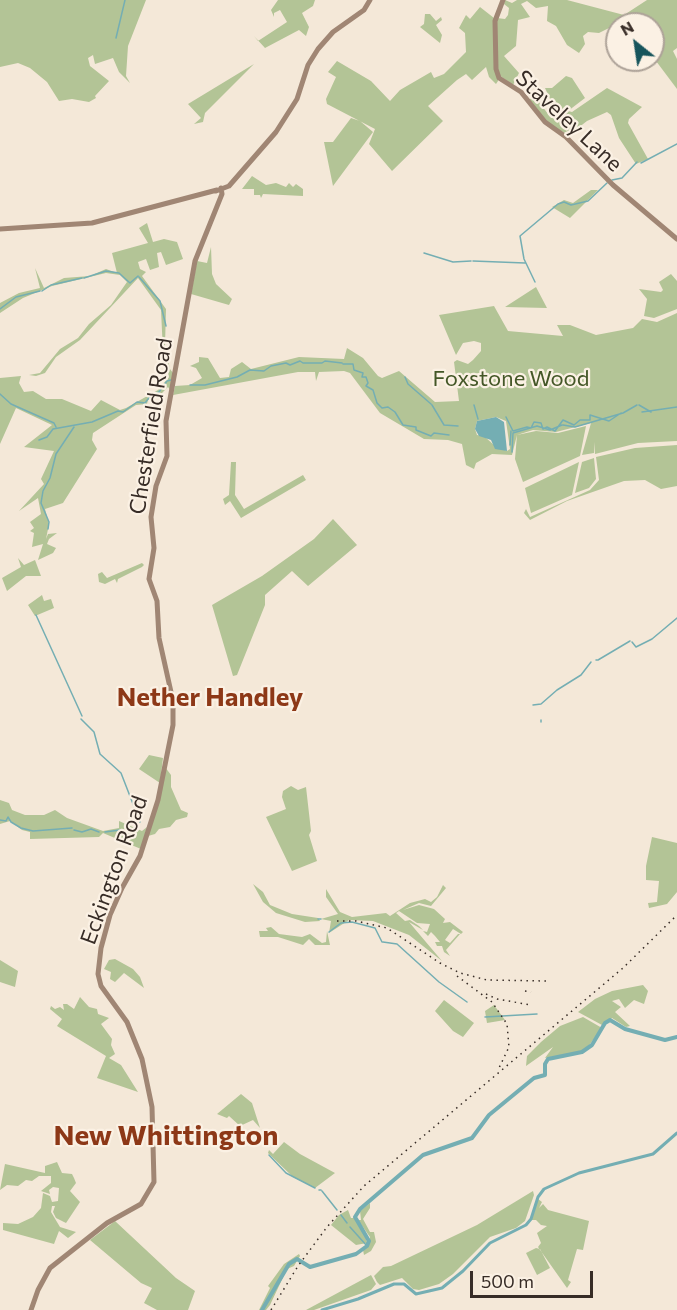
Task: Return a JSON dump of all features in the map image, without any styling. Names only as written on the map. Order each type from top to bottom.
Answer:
[{"type":"main road","points":[[0,229],[15,226],[49,228],[102,221],[222,189],[274,134],[299,92],[308,65],[318,49],[333,32],[364,10],[370,0]]},
{"type":"main road","name":"Staveley Lane","points":[[503,0],[495,21],[496,69],[499,78],[521,92],[545,122],[566,137],[613,185],[677,239]]},
{"type":"main road","name":"Chesterfield Road","points":[[166,664],[159,638],[157,601],[149,579],[154,548],[151,517],[156,486],[167,456],[166,421],[195,261],[222,189]]},
{"type":"main road","name":"Eckington Road","points":[[31,1310],[38,1290],[50,1268],[107,1223],[138,1206],[146,1198],[155,1173],[152,1113],[146,1074],[127,1022],[99,981],[99,956],[110,915],[140,856],[162,784],[174,713],[166,664]]},
{"type":"green space","points":[[0,0],[146,0],[128,46],[126,76],[130,83],[119,72],[113,58],[95,64],[93,55],[88,58],[90,66],[109,81],[95,96],[96,98],[89,102],[72,99],[59,101],[47,82],[30,68],[18,63],[0,67]]},
{"type":"green space","points":[[278,0],[315,0],[313,6],[302,13],[309,27],[306,36],[299,30],[265,48],[258,41],[287,22],[280,10],[274,13],[274,17],[271,10]]},
{"type":"green space","points":[[505,0],[512,3],[517,0],[567,0],[613,12],[605,12],[605,30],[599,33],[588,32],[583,36],[585,44],[579,53],[567,45],[556,26],[547,21],[548,6],[536,8],[527,1],[521,4],[530,17],[518,20],[516,46],[504,56],[519,73],[513,85],[499,75],[497,63],[497,18],[505,19],[509,8],[504,4]]},
{"type":"green space","points":[[647,0],[677,0],[677,48],[673,51],[677,59],[677,89],[664,72],[665,12],[629,12]]},
{"type":"green space","points":[[480,7],[494,18],[498,81],[496,84],[489,77],[486,67],[472,80],[466,74],[457,80],[428,106],[443,121],[392,171],[369,144],[375,129],[327,104],[326,99],[336,77],[328,72],[337,61],[371,81],[390,101],[400,90],[431,72],[434,78],[444,74],[466,52],[465,33],[459,28],[466,15],[470,19]]},
{"type":"green space","points":[[425,14],[430,14],[436,21],[441,17],[442,20],[436,25],[442,35],[440,43],[420,27],[424,24]]},
{"type":"green space","points":[[254,64],[205,113],[203,122],[194,124],[201,118],[188,104]]},
{"type":"green space","points":[[566,76],[572,78],[585,98],[568,111],[572,112],[607,88],[642,107],[629,119],[628,123],[648,159],[636,164],[619,138],[611,115],[607,112],[587,121],[569,135],[549,125],[529,99],[536,98],[551,118],[559,118],[545,88],[552,88]]},
{"type":"green space","points":[[351,118],[360,121],[373,132],[333,186],[324,142],[333,142]]},
{"type":"green space","points":[[252,176],[266,185],[276,183],[286,187],[289,183],[293,187],[296,184],[303,189],[303,196],[263,194],[261,198],[260,195],[254,195],[254,189],[242,189]]},
{"type":"green space","points":[[591,190],[598,190],[570,218],[552,207],[564,200],[573,203]]},
{"type":"green space","points":[[147,223],[153,242],[164,239],[177,242],[183,259],[166,265],[161,252],[157,253],[159,267],[150,270],[146,259],[138,262],[140,269],[146,272],[142,276],[166,309],[165,346],[173,373],[171,391],[168,387],[160,395],[148,400],[147,404],[136,405],[93,433],[92,440],[97,449],[63,503],[45,509],[49,524],[46,539],[48,534],[57,533],[49,539],[47,544],[56,548],[53,553],[38,560],[43,544],[32,547],[34,533],[30,531],[34,528],[30,522],[41,514],[38,498],[19,511],[44,484],[41,479],[54,451],[24,447],[52,425],[16,408],[0,444],[0,378],[21,376],[19,383],[24,392],[33,391],[46,399],[62,399],[91,411],[101,400],[120,410],[126,408],[158,390],[169,377],[163,352],[161,310],[138,278],[80,340],[56,357],[45,373],[36,376],[29,375],[40,373],[60,349],[78,338],[89,324],[111,305],[127,282],[120,275],[106,273],[52,286],[23,298],[0,313],[0,303],[19,293],[40,288],[35,268],[44,288],[64,278],[90,276],[106,269],[117,273],[112,253],[148,243],[139,228]]},
{"type":"green space","points":[[211,247],[212,274],[216,284],[232,299],[229,305],[191,294],[197,261],[207,263]]},
{"type":"green space","points":[[671,274],[677,281],[677,309],[654,318],[644,316],[647,299],[639,289],[661,292],[663,290],[659,282]]},
{"type":"green space","points":[[536,287],[547,308],[505,307]]},
{"type":"green space","name":"Foxstone Wood","points":[[494,306],[508,331],[563,336],[557,325],[570,325],[596,335],[633,328],[642,319],[657,322],[677,313],[677,441],[638,443],[595,454],[594,442],[594,453],[582,455],[591,423],[556,432],[533,430],[517,435],[512,455],[492,454],[476,463],[474,469],[466,465],[462,444],[448,440],[424,439],[380,413],[350,373],[344,371],[319,372],[316,381],[315,372],[298,372],[173,395],[175,386],[190,385],[202,378],[196,368],[190,366],[199,362],[199,357],[208,358],[220,378],[229,377],[231,369],[242,362],[251,369],[299,357],[344,359],[347,348],[363,358],[382,378],[399,371],[435,402],[459,401],[454,362],[457,360],[468,364],[481,351],[481,343],[474,341],[463,343],[456,355],[439,315]],"holes":[[[496,417],[506,421],[510,449],[507,451],[495,446],[484,436],[477,435],[475,429],[477,421]]]},
{"type":"green space","points":[[586,426],[580,456],[523,482],[515,459],[517,435],[536,431],[558,433]]},
{"type":"green space","points":[[677,445],[677,486],[661,489],[645,480],[624,481],[567,501],[530,520],[524,513],[526,509],[530,517],[590,490],[599,480],[596,457],[635,448]]},
{"type":"green space","points":[[594,458],[596,479],[589,488],[575,493],[582,462]]},
{"type":"green space","points":[[231,462],[236,462],[235,495],[244,509],[303,475],[306,480],[241,518],[230,501],[225,505],[223,499],[229,495]]},
{"type":"green space","points":[[579,462],[572,495],[531,513],[525,488]]},
{"type":"green space","points":[[333,519],[357,545],[308,586],[292,571],[265,595],[265,605],[237,675],[233,676],[212,605],[262,576],[314,539]]},
{"type":"green space","points":[[18,558],[24,565],[35,560],[41,576],[26,576],[7,591],[2,578],[21,567]]},
{"type":"green space","points":[[142,563],[144,565],[142,567],[118,579],[117,583],[115,579],[105,584],[99,582],[98,574],[102,572],[107,578]]},
{"type":"green space","points":[[42,595],[44,601],[51,599],[54,608],[35,616],[28,605]]},
{"type":"green space","points":[[149,755],[163,758],[160,783],[139,769]]},
{"type":"green space","points":[[165,767],[171,775],[171,787],[181,810],[188,813],[187,817],[176,820],[170,827],[159,829],[155,834],[148,836]]},
{"type":"green space","points":[[291,786],[298,790],[306,787],[311,831],[309,835],[317,861],[292,871],[266,817],[286,809],[282,797],[283,791]]},
{"type":"green space","points":[[0,800],[9,803],[12,810],[25,815],[44,815],[55,810],[67,818],[103,831],[119,828],[119,821],[142,831],[147,827],[141,849],[103,833],[99,837],[30,839],[30,832],[22,830],[10,821],[0,824]]},
{"type":"green space","points":[[652,837],[677,843],[677,892],[667,904],[649,908],[648,903],[657,902],[659,881],[646,880],[646,866]]},
{"type":"green space","points":[[253,884],[263,892],[270,905],[292,914],[318,918],[320,921],[305,922],[276,913],[263,902]]},
{"type":"green space","points":[[443,885],[446,888],[431,906],[419,903],[403,910],[419,905],[434,909],[445,919],[443,923],[450,922],[463,932],[461,934],[453,929],[445,940],[450,943],[460,934],[446,950],[450,956],[444,952],[442,946],[437,946],[435,942],[440,942],[431,932],[428,936],[423,931],[427,932],[430,924],[417,923],[399,911],[396,913],[405,921],[410,920],[423,930],[409,922],[442,961],[409,935],[373,921],[349,920],[329,933],[331,921],[321,919],[338,914],[326,897],[326,889],[340,912],[352,917],[386,913],[390,916],[410,903],[425,899],[431,902],[437,897]]},
{"type":"green space","points":[[271,927],[279,934],[302,937],[310,934],[322,943],[326,942],[327,931],[330,945],[315,945],[309,939],[303,945],[278,937],[260,937],[259,931],[268,931],[266,928]]},
{"type":"green space","points":[[115,959],[133,969],[140,977],[144,988],[124,973],[115,982],[110,979],[111,972],[104,969],[109,960]]},
{"type":"green space","points":[[0,960],[18,971],[15,987],[0,982]]},
{"type":"green space","points":[[643,985],[648,991],[644,1004],[634,1000],[625,1008],[619,999],[612,1001],[621,1007],[615,1012],[630,1026],[626,1027],[612,1018],[602,1025],[578,1012],[595,999],[612,991]]},
{"type":"green space","points":[[80,997],[89,1007],[97,1009],[98,1014],[109,1018],[101,1024],[112,1039],[111,1045],[115,1054],[109,1058],[121,1065],[138,1092],[97,1078],[106,1056],[57,1026],[62,1019],[50,1009],[51,1006],[64,1010],[63,1004],[67,1004],[74,1009]]},
{"type":"green space","points":[[444,1000],[474,1023],[463,1037],[453,1031],[435,1011]]},
{"type":"green space","points":[[494,1005],[505,1020],[487,1023],[485,1011]]},
{"type":"green space","points":[[583,1017],[602,1028],[587,1048],[581,1052],[545,1058],[553,1047],[526,1066],[527,1056],[541,1042],[560,1026]]},
{"type":"green space","points":[[241,1094],[252,1103],[260,1128],[253,1120],[240,1126],[229,1116],[227,1118],[217,1114]]},
{"type":"green space","points":[[284,1142],[300,1154],[335,1173],[315,1188],[293,1177],[268,1153],[269,1150],[273,1154]]},
{"type":"green space","points":[[57,1162],[62,1173],[72,1174],[76,1183],[70,1191],[80,1202],[66,1223],[56,1218],[53,1212],[55,1206],[52,1206],[51,1212],[60,1227],[76,1232],[68,1238],[59,1231],[54,1244],[3,1230],[3,1223],[18,1224],[33,1217],[41,1208],[43,1193],[50,1196],[52,1202],[58,1201],[59,1188],[53,1187],[49,1190],[50,1194],[41,1191],[51,1183],[51,1176],[39,1176],[32,1181],[26,1180],[18,1186],[7,1185],[0,1190],[5,1164],[45,1173],[45,1166]]},
{"type":"green space","points":[[533,1191],[534,1195],[525,1221],[516,1228],[490,1237],[453,1274],[439,1284],[419,1290],[413,1289],[402,1278],[380,1285],[377,1282],[374,1276],[383,1267],[391,1266],[477,1225]]},
{"type":"green space","points":[[538,1199],[542,1202],[539,1208],[543,1204],[548,1210],[589,1221],[583,1250],[577,1249],[568,1280],[571,1282],[567,1288],[538,1247],[541,1243],[537,1233],[547,1226],[531,1220]]},
{"type":"green space","points":[[370,1203],[370,1208],[363,1219],[370,1232],[374,1232],[376,1242],[371,1251],[364,1255],[363,1250],[369,1245],[370,1237],[358,1220],[361,1220],[360,1211]]},
{"type":"green space","points":[[348,1210],[351,1218],[354,1218],[366,1235],[367,1243],[356,1245],[331,1225],[339,1215]]},
{"type":"green space","points":[[115,1221],[176,1278],[195,1291],[188,1310],[157,1310],[144,1303],[152,1288],[141,1283],[90,1240]]},
{"type":"green space","points":[[536,1248],[540,1249],[550,1268],[537,1275],[526,1253]]},
{"type":"green space","points":[[299,1254],[294,1266],[287,1269],[270,1305],[266,1310],[259,1310],[270,1288],[268,1286],[284,1264]]},
{"type":"green space","points":[[371,1275],[376,1284],[371,1290],[314,1310],[306,1310]]},
{"type":"water","points":[[496,417],[504,422],[507,451],[495,449],[491,440],[479,436],[475,429],[477,421]]},
{"type":"waterway","points":[[116,38],[125,0]]},
{"type":"waterway","points":[[641,163],[677,144]]},
{"type":"waterway","points":[[612,180],[622,178],[637,162]]},
{"type":"waterway","points":[[535,282],[524,259],[520,236],[558,204],[564,202],[571,205],[588,201],[607,183]]},
{"type":"waterway","points":[[424,253],[453,262],[471,261]]},
{"type":"waterway","points":[[473,261],[525,263]]},
{"type":"waterway","points":[[84,278],[106,271],[119,273],[130,283],[138,276]]},
{"type":"waterway","points":[[139,277],[160,301],[166,326]]},
{"type":"waterway","points":[[42,291],[51,285],[82,278]]},
{"type":"waterway","points":[[0,309],[16,297],[40,291]]},
{"type":"waterway","points":[[190,385],[205,385],[237,377],[250,370],[264,371],[271,366],[286,363],[290,365],[300,361],[303,363],[325,361],[342,363]]},
{"type":"waterway","points":[[343,364],[353,364],[354,370],[363,373],[362,377],[366,377],[368,383],[366,386],[373,390],[377,403],[382,408],[388,407],[395,412],[403,425],[416,427],[416,430],[431,436],[434,433],[449,435]]},
{"type":"waterway","points":[[405,377],[408,384],[431,404]]},
{"type":"waterway","points":[[39,440],[47,437],[53,429],[92,422],[118,411],[123,412],[137,402],[145,403],[151,395],[159,392],[167,381],[171,380]]},
{"type":"waterway","points":[[0,394],[11,404],[54,423],[56,427]]},
{"type":"waterway","points":[[432,405],[444,425],[458,426]]},
{"type":"waterway","points":[[474,405],[478,419]]},
{"type":"waterway","points":[[563,425],[575,427],[623,413],[637,405]]},
{"type":"waterway","points":[[639,405],[651,412]]},
{"type":"waterway","points":[[642,412],[677,407]]},
{"type":"waterway","points":[[506,417],[513,431],[531,428],[534,422],[541,423],[543,429],[547,427],[555,431],[563,420],[574,425],[580,420],[590,420],[590,415],[609,421],[621,413]]},
{"type":"waterway","points":[[512,452],[513,433],[537,426],[550,430],[562,425]]},
{"type":"waterway","points":[[48,529],[49,522],[41,503],[43,491],[50,478],[56,454],[74,427]]},
{"type":"waterway","points":[[510,445],[511,431]]},
{"type":"waterway","points":[[36,615],[82,716]]},
{"type":"waterway","points":[[632,642],[636,647],[652,639],[677,618]]},
{"type":"waterway","points":[[598,660],[630,641]]},
{"type":"waterway","points":[[533,705],[541,704],[557,690],[581,675],[591,662]]},
{"type":"waterway","points":[[81,719],[94,732],[100,754],[121,773],[140,822]]},
{"type":"waterway","points":[[0,820],[6,821],[8,817],[11,822],[21,828],[33,831],[72,828]]},
{"type":"waterway","points":[[74,830],[82,832],[91,829],[99,832]]},
{"type":"waterway","points":[[105,832],[120,830]]},
{"type":"waterway","points":[[329,932],[341,923],[352,922],[375,928],[382,942]]},
{"type":"waterway","points":[[383,942],[397,944],[439,982],[467,1002]]},
{"type":"waterway","points":[[485,1017],[537,1014]]},
{"type":"waterway","points":[[262,1310],[289,1264],[297,1259],[310,1267],[356,1254],[367,1246],[369,1241],[355,1217],[360,1209],[423,1155],[472,1138],[489,1115],[534,1078],[545,1075],[545,1064],[548,1059],[582,1052],[592,1045],[605,1023],[610,1020],[625,1029],[665,1040],[677,1037]]},
{"type":"waterway","points":[[322,1310],[358,1299],[394,1284],[404,1284],[416,1294],[442,1288],[463,1271],[490,1243],[526,1225],[544,1189],[579,1173],[653,1154],[677,1133]]},
{"type":"waterway","points":[[269,1155],[286,1173],[315,1188]]},
{"type":"waterway","points":[[322,1191],[337,1210]]},
{"type":"waterway","points":[[341,1215],[347,1223]]},
{"type":"waterway","points":[[350,1227],[367,1246]]},
{"type":"railway","points":[[271,1310],[298,1266],[327,1227],[364,1186],[623,968],[677,915]]},
{"type":"railway","points":[[337,921],[356,921],[387,928],[440,963],[460,973],[487,980],[547,981]]},
{"type":"railway","points":[[457,976],[492,1002],[507,1024],[509,1047],[499,1068]]},
{"type":"railway","points":[[525,991],[531,992]]},
{"type":"railway","points":[[486,994],[497,999],[531,1005]]},
{"type":"district","name":"Nether Handley","points":[[210,697]]},
{"type":"district","name":"New Whittington","points":[[166,1136]]}]
